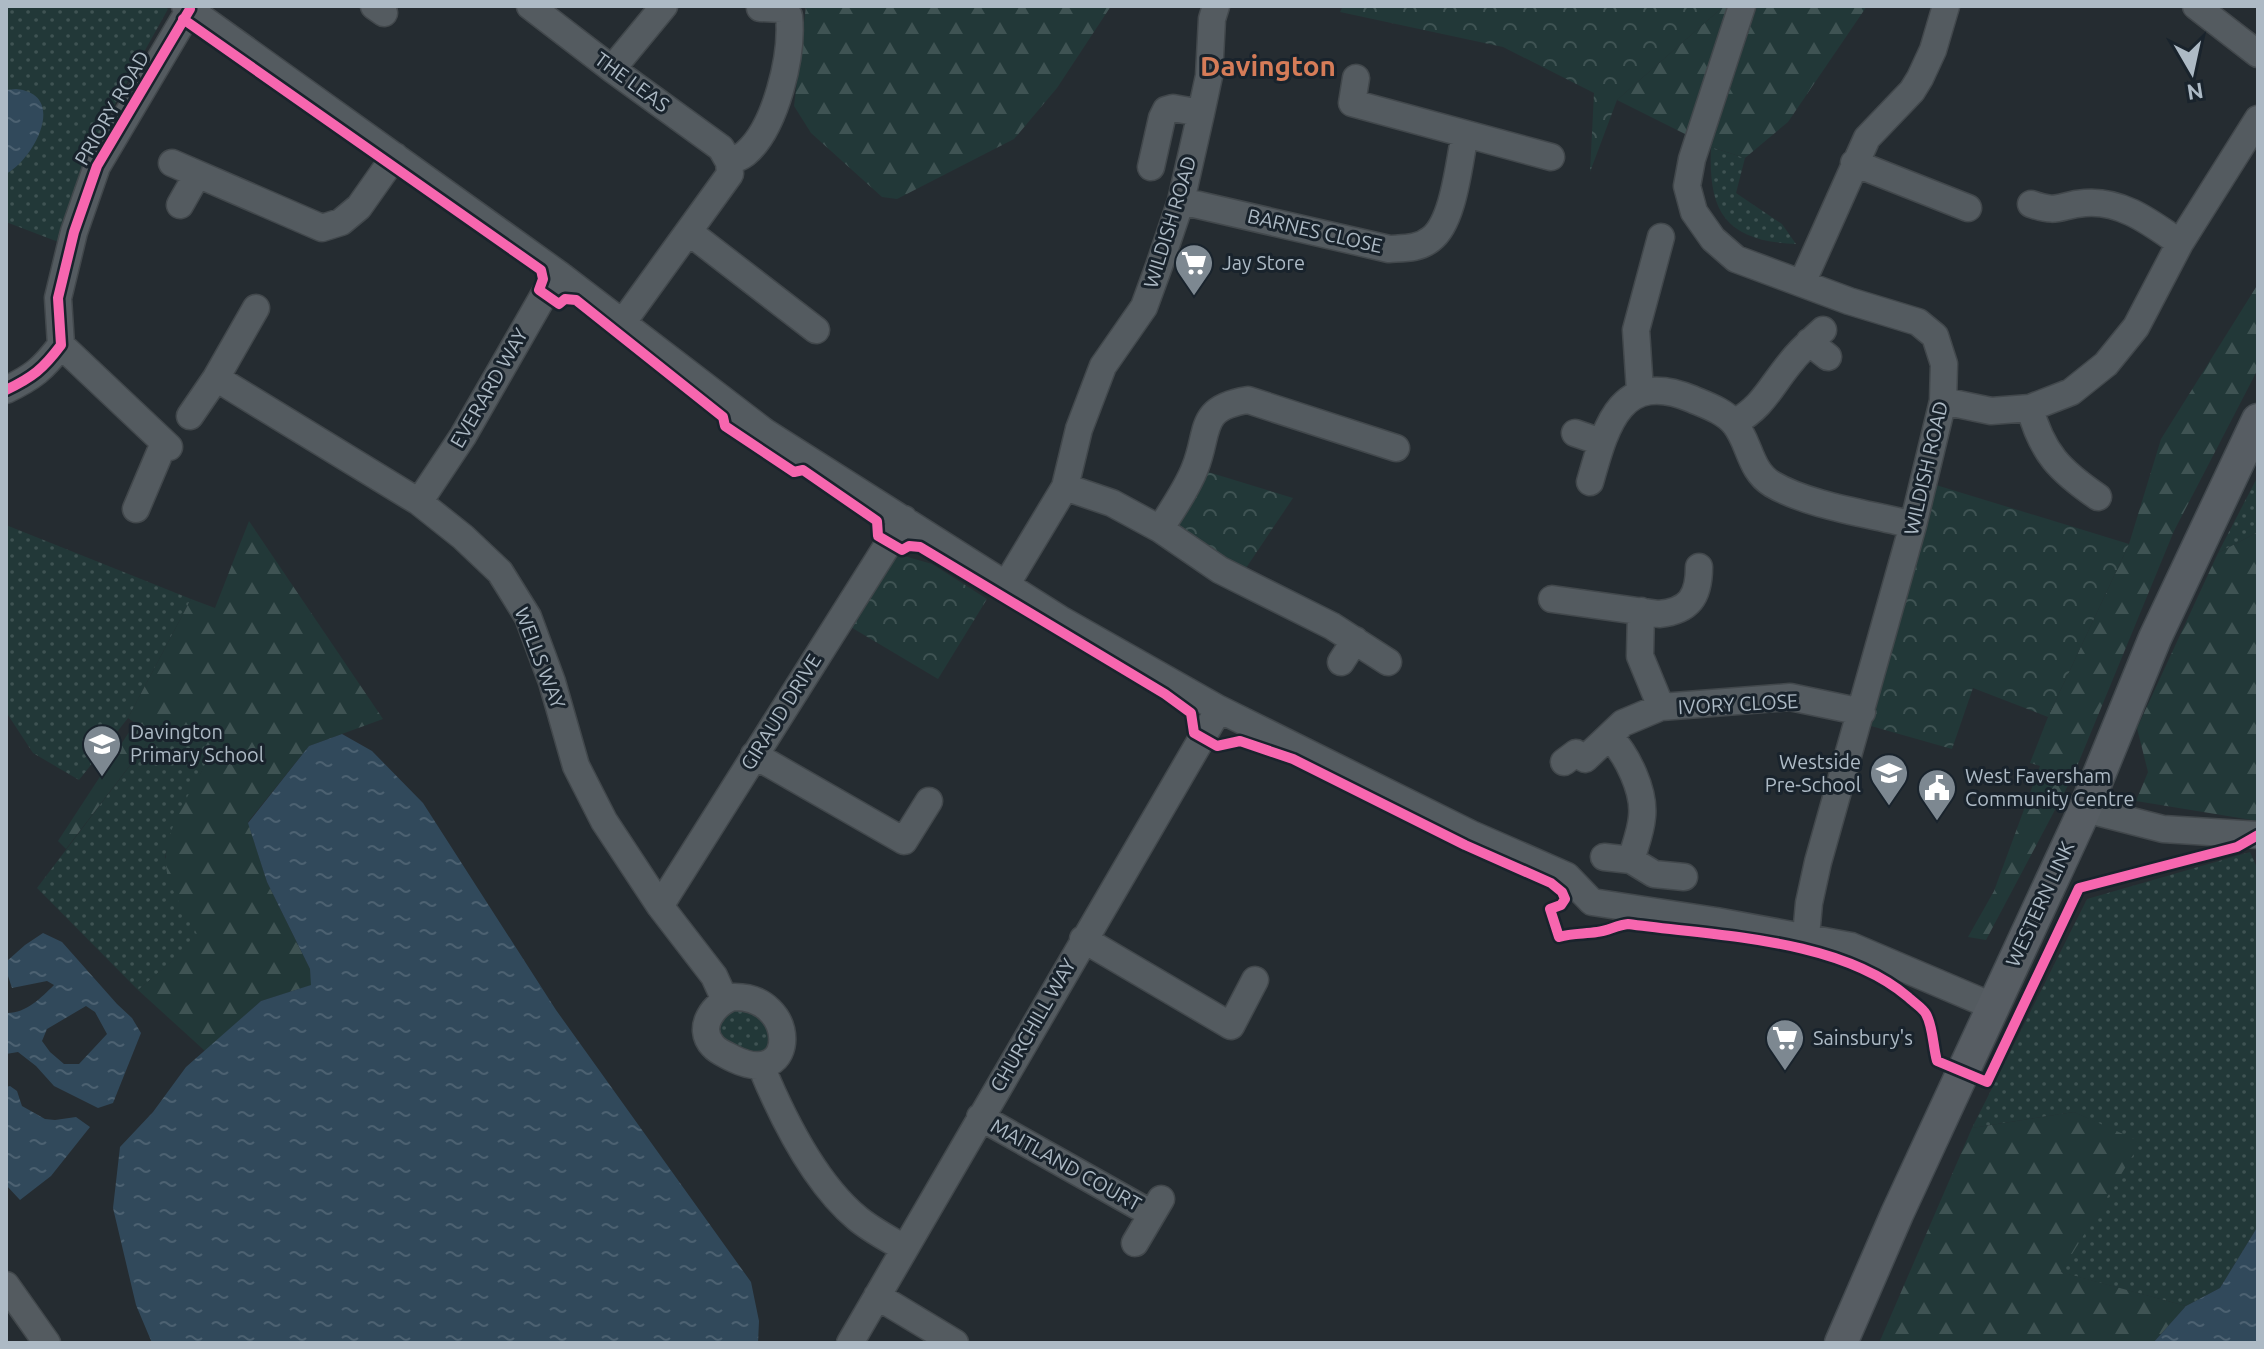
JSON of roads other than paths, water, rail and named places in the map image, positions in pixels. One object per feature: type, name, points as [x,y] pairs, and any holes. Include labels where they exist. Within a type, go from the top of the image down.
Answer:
[{"type":"main road","name":"WESTERN LINK","points":[[1841,1343],[1992,1006],[2085,809],[2155,638],[2258,420]]},
{"type":"street","name":"THE LEAS","points":[[530,6],[721,148],[729,162]]},
{"type":"street","points":[[612,69],[664,6]]},
{"type":"street","name":"WILDISH ROAD","points":[[1006,585],[1065,487],[1079,429],[1103,366],[1144,307],[1181,201],[1209,76],[1212,19],[1216,6]]},
{"type":"street","name":"WILDISH ROAD","points":[[1742,6],[1692,159],[1687,186],[1694,212],[1713,239],[1736,259],[1849,301],[1918,322],[1935,336],[1944,364],[1943,401],[1913,525],[1818,862],[1806,936]]},
{"type":"street","points":[[1802,283],[1867,138],[1912,91],[1920,78],[1933,50],[1946,6]]},
{"type":"street","points":[[2196,6],[2258,54]]},
{"type":"street","points":[[188,8],[560,275],[765,432],[1060,619],[1219,709],[1471,834],[1567,876],[1592,902],[1851,946],[1992,1006]]},
{"type":"street","name":"PRIORY ROAD","points":[[61,345],[58,298],[74,232],[97,166],[188,8]]},
{"type":"street","points":[[623,322],[730,174],[729,162],[746,154],[773,116],[788,49],[789,16],[782,9],[760,8]]},
{"type":"street","points":[[1356,78],[1352,103],[1551,157]]},
{"type":"street","name":"WILDISH ROAD","points":[[1151,167],[1166,110],[1173,108],[1201,113]]},
{"type":"street","points":[[1943,401],[1991,411],[2030,408],[2071,392],[2106,364],[2136,327],[2180,243],[2258,119]]},
{"type":"street","name":"BARNES CLOSE","points":[[1181,201],[1389,249],[1413,248],[1432,239],[1446,222],[1465,134]]},
{"type":"street","points":[[172,163],[322,228],[341,222],[359,207],[395,156]]},
{"type":"street","points":[[1854,163],[1956,197]]},
{"type":"street","points":[[180,205],[197,175]]},
{"type":"street","points":[[2044,215],[2084,203],[2116,205],[2146,219],[2180,243]]},
{"type":"street","points":[[689,232],[816,330]]},
{"type":"street","points":[[1640,391],[1636,330],[1657,274],[1661,237]]},
{"type":"street","name":"EVERARD WAY","points":[[419,502],[463,436],[545,293],[560,275]]},
{"type":"street","points":[[190,416],[256,308]]},
{"type":"street","points":[[1734,423],[1752,413],[1767,397],[1791,362],[1820,343]]},
{"type":"street","points":[[6,390],[32,378],[61,345],[166,445],[136,509]]},
{"type":"street","name":"WELLS WAY","points":[[216,378],[419,502],[500,572],[528,617],[552,682],[576,766],[604,821],[660,906],[714,976],[725,1000]]},
{"type":"street","points":[[1590,482],[1601,442],[1623,402],[1640,391],[1662,391],[1686,396],[1714,408],[1734,423],[1753,464],[1768,482],[1792,495],[1913,525]]},
{"type":"street","points":[[1160,529],[1195,468],[1207,420],[1229,403],[1248,400],[1381,436]]},
{"type":"street","points":[[2030,408],[2036,433],[2070,491],[2098,497]]},
{"type":"street","points":[[1575,433],[1601,442]]},
{"type":"street","points":[[1065,487],[1112,503],[1160,529],[1238,580],[1332,626],[1388,662]]},
{"type":"street","name":"GIRAUD DRIVE","points":[[660,906],[904,519]]},
{"type":"street","points":[[1552,599],[1659,614],[1676,612],[1691,601],[1699,580],[1699,567]]},
{"type":"street","name":"IVORY CLOSE","points":[[1641,611],[1640,656],[1661,707]]},
{"type":"street","points":[[1341,662],[1355,640]]},
{"type":"street","name":"IVORY CLOSE","points":[[1564,762],[1576,753],[1585,759],[1623,723],[1661,707],[1790,697],[1862,712]]},
{"type":"street","name":"CHURCHILL WAY","points":[[850,1343],[1219,709]]},
{"type":"street","points":[[1610,737],[1623,750],[1638,787],[1643,815],[1631,860]]},
{"type":"street","points":[[754,755],[904,841],[929,801]]},
{"type":"street","points":[[2085,809],[2163,829],[2258,835]]},
{"type":"street","points":[[1604,857],[1631,860],[1654,874],[1684,877]]},
{"type":"street","points":[[1083,939],[1231,1026],[1255,980]]},
{"type":"street","points":[[733,997],[749,999],[777,1016],[782,1030],[782,1044],[776,1057],[761,1066],[747,1065],[723,1053],[713,1047],[708,1039],[709,1017],[725,1000],[733,997]]},
{"type":"street","points":[[761,1066],[776,1102],[832,1194],[858,1219],[904,1248]]},
{"type":"street","name":"MAITLAND COURT","points":[[980,1117],[1156,1206],[1135,1243]]},
{"type":"street","points":[[6,1285],[47,1343]]},
{"type":"street","points":[[877,1296],[955,1343]]},
{"type":"water","points":[[6,90],[32,93],[40,102],[43,114],[36,141],[17,166],[6,174]]},
{"type":"water","points":[[342,734],[372,751],[423,803],[556,1010],[751,1282],[759,1321],[758,1343],[152,1343],[136,1305],[113,1208],[120,1147],[153,1112],[186,1067],[261,1001],[311,985],[310,969],[267,882],[248,823],[309,746]]},
{"type":"water","points":[[43,933],[62,942],[132,1018],[141,1033],[113,1103],[98,1108],[54,1086],[18,1052],[6,1054],[6,1013],[26,1008],[54,985],[47,981],[12,988],[7,961]],"holes":[[[86,1006],[95,1012],[107,1034],[79,1064],[64,1064],[42,1041],[47,1029]]]},
{"type":"water","points":[[6,1087],[17,1091],[22,1106],[45,1119],[76,1117],[90,1127],[51,1176],[20,1200],[6,1185]]},
{"type":"water","points":[[2258,1226],[2258,1343],[2153,1343],[2186,1306],[2220,1288]]},
{"type":"place","name":"Jay Store","points":[[1194,297]]},
{"type":"place","name":"Davington Primary School","points":[[102,778]]},
{"type":"place","name":"Westside Pre-School","points":[[1889,807]]},
{"type":"place","name":"West Faversham Community Centre","points":[[1937,822]]},
{"type":"place","name":"Sainsbury's","points":[[1785,1072]]},
{"type":"district","name":"Davington","points":[[1268,66]]}]
